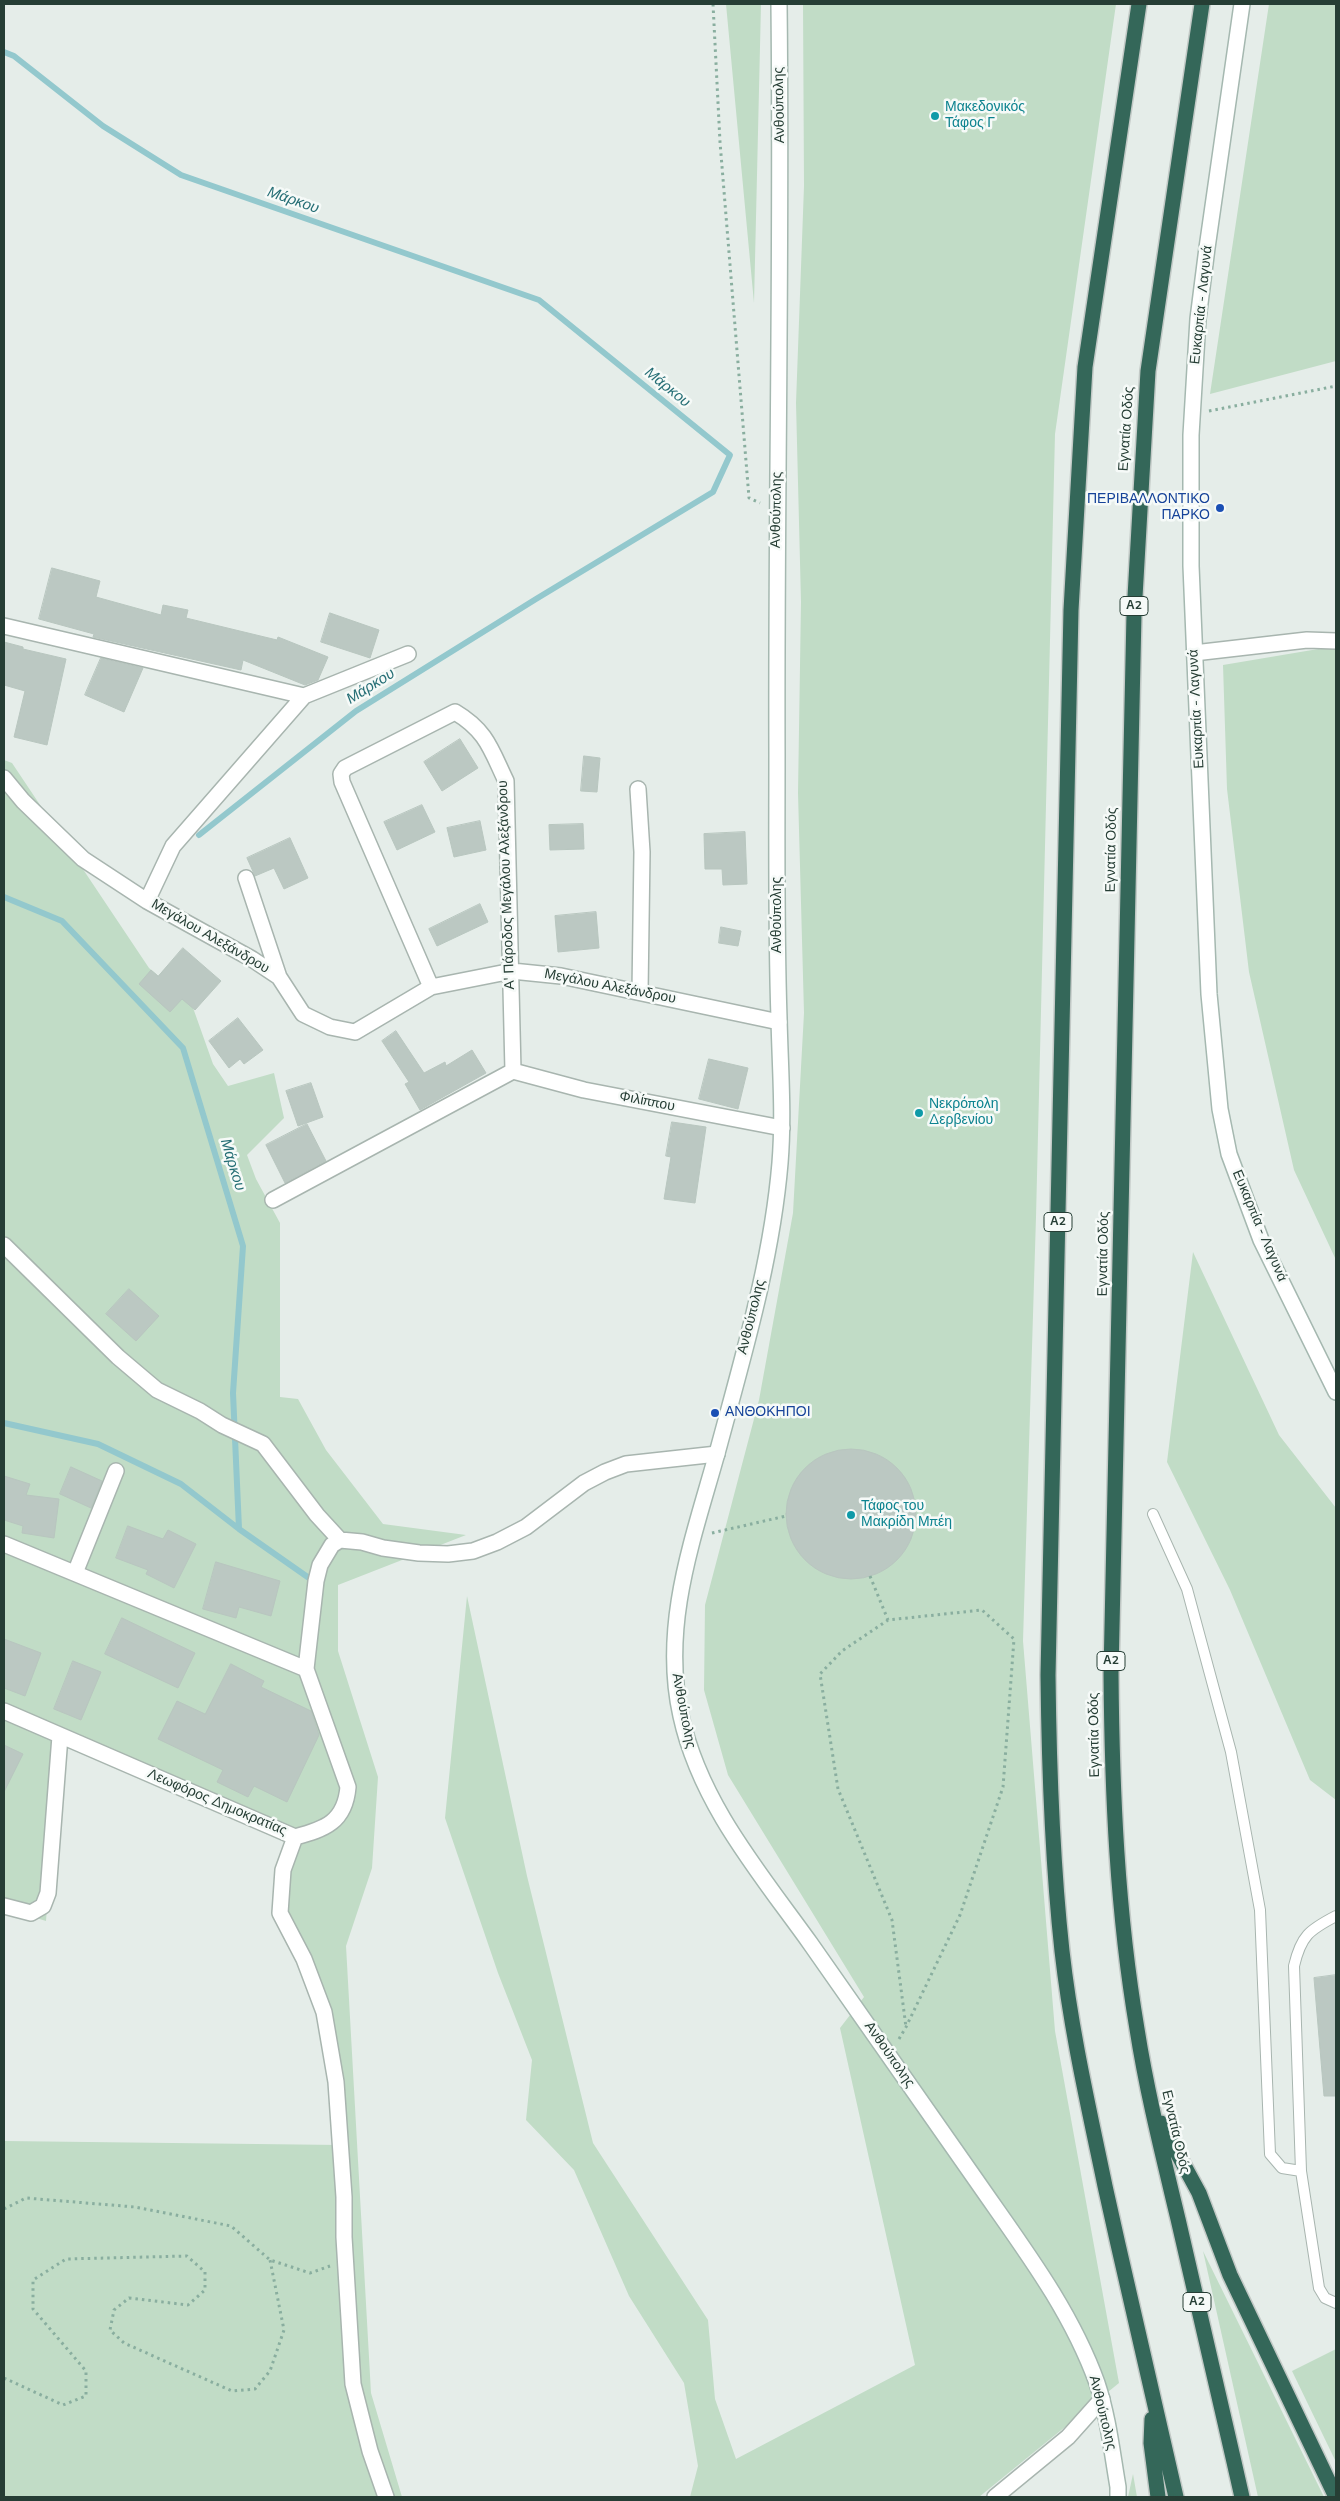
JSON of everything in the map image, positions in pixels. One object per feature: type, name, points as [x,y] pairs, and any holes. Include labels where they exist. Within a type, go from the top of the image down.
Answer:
[{"type":"highway","name":"Α2","points":[[1139,4],[1085,367],[1078,477],[1071,610],[1048,1675],[1053,1852],[1062,1953],[1089,2114],[1176,2497]]},
{"type":"highway","name":"Εγνατία Οδός","points":[[1202,4],[1148,371],[1133,634],[1111,1673],[1112,1773],[1116,1855],[1125,1946],[1137,2030],[1152,2107],[1242,2497]]},
{"type":"highway","points":[[1152,2107],[1199,2193],[1230,2275],[1336,2497]]},
{"type":"highway","points":[[1152,2395],[1152,2444],[1158,2497]]},
{"type":"street","name":"Ανθούπολης","points":[[779,4],[781,374],[776,511],[779,1022],[782,1128],[774,1212],[763,1271],[717,1454],[684,1566],[676,1631],[674,1679],[690,1752],[710,1795],[734,1839],[889,2054],[1061,2305],[1095,2379],[1102,2399],[1118,2486],[1118,2497]]},
{"type":"street","name":"Ευκαρπία - Λαγυνά","points":[[1242,4],[1198,319],[1192,414],[1191,556],[1209,994],[1220,1109],[1228,1154],[1261,1240],[1336,1392]]},
{"type":"street","points":[[4,626],[304,696]]},
{"type":"street","points":[[1194,653],[1307,640],[1336,641]]},
{"type":"street","points":[[147,901],[173,846],[304,696],[408,654]]},
{"type":"street","name":"Α' Πάροδος Μεγάλου Αλεξάνδρου","points":[[431,987],[342,782],[342,774],[345,768],[455,712],[469,721],[486,738],[506,781],[513,1071]]},
{"type":"street","name":"Μεγάλου Αλεξάνδρου","points":[[4,778],[23,801],[83,860],[147,901],[252,959],[279,977],[303,1014],[330,1027],[356,1032],[431,987],[512,970],[561,976],[779,1022]]},
{"type":"street","points":[[638,789],[642,861],[640,992]]},
{"type":"street","points":[[246,878],[279,977]]},
{"type":"street","points":[[273,1200],[513,1071]]},
{"type":"street","name":"Φιλίππου","points":[[513,1071],[584,1090],[782,1128]]},
{"type":"street","points":[[4,1246],[118,1357],[157,1390],[200,1411],[222,1425],[263,1444],[317,1515],[340,1540],[362,1542],[418,1554],[448,1554],[474,1551],[526,1527],[584,1483],[605,1472],[626,1464],[717,1454]]},
{"type":"street","points":[[75,1573],[116,1471]]},
{"type":"street","name":"Λεωφόρος Δημοκρατίας","points":[[4,1711],[294,1837],[321,1830],[338,1816],[346,1804],[348,1787],[306,1669],[313,1600],[320,1565],[326,1553],[340,1540]]},
{"type":"street","points":[[4,1544],[306,1669]]},
{"type":"street","points":[[4,1906],[32,1913],[43,1906],[48,1893],[60,1736]]},
{"type":"street","points":[[294,1837],[283,1870],[280,1913],[304,1959],[324,2012],[336,2082],[344,2197],[344,2237],[353,2384],[370,2451],[386,2497]]},
{"type":"street","points":[[995,2497],[1068,2437],[1102,2399]]},
{"type":"lane","points":[[1154,1514],[1187,1589],[1231,1752],[1260,1910],[1270,2154],[1276,2164],[1282,2168],[1301,2171]]},
{"type":"lane","points":[[1336,1916],[1308,1932],[1300,1943],[1294,1966],[1301,2171],[1318,2288],[1325,2298],[1336,2302]]},
{"type":"path","points":[[713,4],[720,142],[748,498],[776,511]]},
{"type":"path","points":[[1192,414],[1336,386]]},
{"type":"path","points":[[692,1537],[786,1516]]},
{"type":"path","points":[[870,1576],[888,1620]]},
{"type":"path","points":[[889,2054],[906,2028],[960,1914],[1003,1787],[1014,1639],[982,1610],[888,1620],[842,1651],[820,1674],[838,1789],[892,1920],[906,2028]]},
{"type":"path","points":[[4,2209],[26,2198],[136,2207],[231,2226],[270,2260],[310,2273],[330,2266],[344,2237]]},
{"type":"path","points":[[4,2378],[63,2405],[86,2396],[86,2371],[33,2309],[33,2280],[66,2259],[187,2256],[205,2272],[205,2290],[188,2305],[129,2298],[114,2310],[110,2330],[124,2343],[232,2391],[255,2389],[270,2371],[284,2330],[270,2260]]},
{"type":"green space","points":[[726,4],[761,4],[754,303]]},
{"type":"green space","name":"Νεκρόπολη Δερβενίου","points":[[803,4],[1116,4],[1055,434],[1036,1217],[1023,1641],[1055,2031],[1119,2383],[979,2497],[690,2497],[698,2466],[684,2383],[629,2296],[574,2170],[526,2120],[532,2060],[498,1973],[445,1818],[467,1596],[527,1876],[593,2143],[708,2320],[715,2399],[736,2459],[915,2365],[840,2028],[864,1997],[728,1775],[704,1690],[705,1605],[759,1400],[793,1213],[804,1013],[798,793],[801,602],[796,403],[804,186]]},
{"type":"green space","points":[[1269,4],[1336,4],[1336,361],[1210,394]]},
{"type":"green space","points":[[1336,646],[1336,1260],[1294,1170],[1249,972],[1227,789],[1223,665]]},
{"type":"green space","points":[[4,760],[12,763],[149,968],[192,1005],[213,1064],[228,1086],[274,1073],[284,1118],[247,1155],[256,1179],[280,1223],[280,1397],[298,1399],[326,1450],[383,1524],[466,1535],[338,1585],[338,1651],[378,1777],[372,1868],[346,1946],[371,2393],[402,2497],[4,2497],[4,2141],[340,2145],[324,2012],[280,1913],[294,1837],[60,1736],[46,1921],[4,1908]]},
{"type":"green space","points":[[1193,1252],[1279,1435],[1336,1508],[1336,1800],[1310,1780],[1230,1590],[1167,1462]]},
{"type":"green space","points":[[1203,2251],[1324,2497],[1258,2497]]},
{"type":"green space","points":[[1336,2349],[1336,2462],[1292,2371]]},
{"type":"green space","points":[[1133,2474],[1137,2497],[1128,2497]]},
{"type":"building","points":[[52,568],[100,581],[96,597],[161,615],[163,605],[188,610],[186,618],[277,640],[278,637],[328,657],[318,680],[305,685],[243,660],[241,670],[93,637],[94,634],[39,619]]},
{"type":"building","points":[[330,613],[379,630],[370,658],[321,642]]},
{"type":"building","points":[[4,642],[23,647],[23,649],[66,659],[47,745],[14,737],[25,691],[4,685]]},
{"type":"building","points":[[101,658],[143,668],[124,712],[85,695]]},
{"type":"building","points":[[460,739],[478,768],[442,791],[424,762]]},
{"type":"building","points":[[584,756],[600,758],[597,792],[581,791]]},
{"type":"building","points":[[422,805],[435,832],[397,850],[384,822]]},
{"type":"building","points":[[480,821],[486,850],[454,857],[447,828]]},
{"type":"building","points":[[583,824],[584,849],[550,850],[549,825]]},
{"type":"building","points":[[745,832],[747,884],[723,885],[722,869],[705,869],[704,834]]},
{"type":"building","points":[[290,838],[308,878],[284,889],[274,868],[255,876],[247,858]]},
{"type":"building","points":[[480,904],[488,922],[437,946],[429,929]]},
{"type":"building","points":[[596,912],[599,948],[558,952],[555,916]]},
{"type":"building","points":[[721,927],[741,931],[738,946],[719,943]]},
{"type":"building","points":[[183,948],[221,981],[195,1010],[182,999],[170,1012],[139,984],[151,970],[158,976]]},
{"type":"building","points":[[238,1018],[263,1050],[244,1064],[240,1059],[229,1068],[209,1041]]},
{"type":"building","points":[[396,1031],[424,1073],[445,1062],[446,1066],[472,1050],[486,1073],[420,1110],[405,1084],[409,1082],[382,1041]]},
{"type":"building","points":[[709,1059],[748,1068],[738,1109],[699,1099]]},
{"type":"building","points":[[311,1083],[323,1117],[298,1126],[286,1091]]},
{"type":"building","points":[[672,1122],[706,1127],[695,1203],[664,1199],[671,1157],[666,1156]]},
{"type":"building","points":[[307,1124],[326,1161],[285,1183],[266,1145]]},
{"type":"building","points":[[129,1289],[159,1316],[136,1341],[106,1314]]},
{"type":"building","name":"Τάφος του Μακρίδη Μπέη","points":[[851,1449],[864,1450],[876,1454],[897,1468],[911,1489],[915,1501],[915,1527],[911,1539],[897,1560],[876,1574],[864,1578],[851,1579],[838,1578],[826,1574],[805,1560],[791,1539],[787,1527],[786,1514],[787,1501],[791,1489],[805,1468],[826,1454],[838,1450]]},
{"type":"building","points":[[71,1467],[102,1481],[91,1508],[60,1494]]},
{"type":"building","points":[[4,1476],[30,1484],[26,1495],[59,1499],[54,1538],[22,1533],[23,1526],[4,1520]]},
{"type":"building","points":[[128,1526],[163,1539],[168,1530],[196,1544],[174,1588],[146,1574],[148,1570],[116,1558]]},
{"type":"building","points":[[216,1562],[280,1581],[271,1616],[239,1607],[236,1618],[203,1609]]},
{"type":"building","points":[[122,1618],[195,1653],[178,1688],[105,1654]]},
{"type":"building","points":[[4,1639],[41,1653],[25,1696],[4,1688]]},
{"type":"building","points":[[73,1661],[101,1672],[81,1720],[54,1709]]},
{"type":"building","points":[[231,1664],[264,1681],[261,1687],[311,1711],[319,1735],[287,1802],[254,1786],[248,1797],[217,1782],[223,1770],[158,1739],[177,1701],[205,1714]]},
{"type":"building","points":[[4,1745],[23,1754],[4,1792]]},
{"type":"building","points":[[1336,1975],[1336,2096],[1324,2096],[1314,1978]]},
{"type":"waterway","name":"Μάρκου","points":[[4,52],[14,56],[103,126],[181,175],[539,300],[730,455],[713,492],[356,711],[199,835]]},
{"type":"waterway","name":"Μάρκου","points":[[4,897],[62,921],[183,1048],[243,1246],[233,1393],[239,1529],[309,1578]]},
{"type":"waterway","name":"Μάρκου","points":[[4,1423],[98,1444],[181,1484],[239,1529]]},
{"type":"place","name":"Μακεδονικός Τάφος Γ","points":[[935,116]]},
{"type":"place","name":"ΠΕΡΙΒΑΛΛΟΝΤΙΚΟ ΠΑΡΚΟ","points":[[1220,508]]},
{"type":"place","name":"Νεκρόπολη Δερβενίου","points":[[919,1113]]},
{"type":"place","name":"ΑΝΘΟΚΗΠΟΙ","points":[[715,1413]]},
{"type":"place","name":"Τάφος του Μακρίδη Μπέη","points":[[851,1515]]}]
